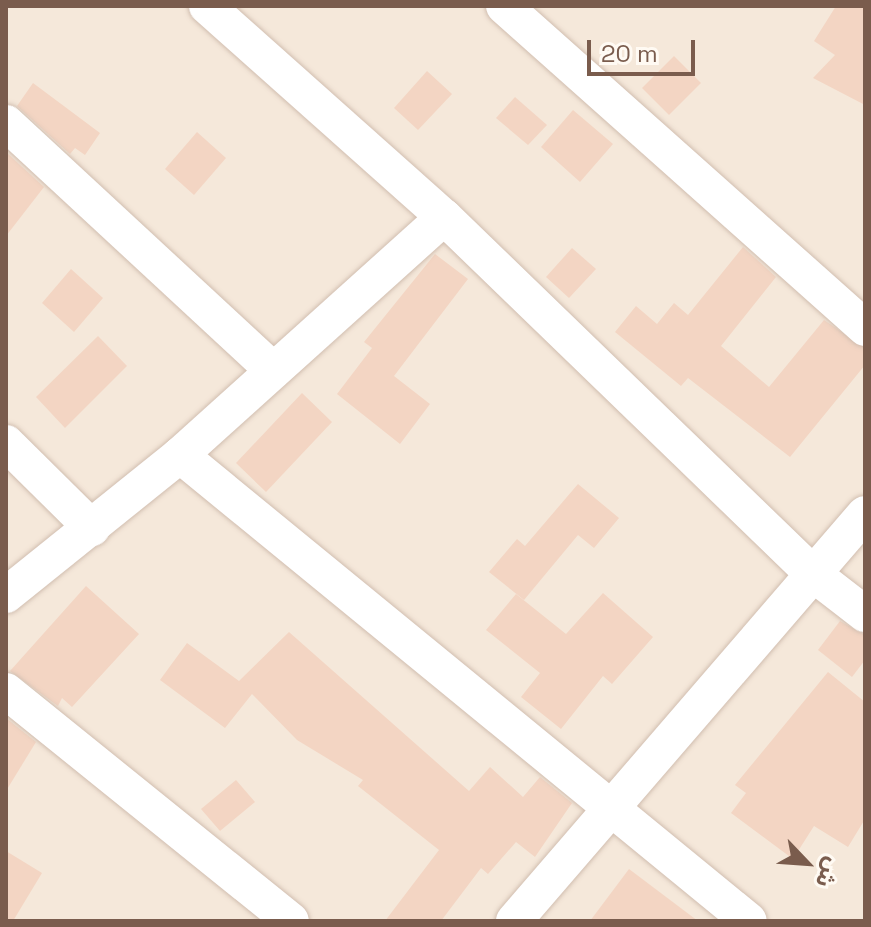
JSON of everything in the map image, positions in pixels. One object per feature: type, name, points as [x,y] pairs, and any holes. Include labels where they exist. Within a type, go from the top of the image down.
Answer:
[{"type":"street","points":[[207,6],[444,217],[812,573],[865,614]]},
{"type":"street","points":[[504,6],[865,328]]},
{"type":"street","points":[[6,123],[273,370]]},
{"type":"street","points":[[6,595],[180,455],[444,217]]},
{"type":"street","points":[[6,443],[92,528]]},
{"type":"street","points":[[180,455],[749,921]]},
{"type":"street","points":[[514,921],[609,807],[865,514]]},
{"type":"street","points":[[6,691],[291,921]]},
{"type":"shaded area","points":[[6,6],[865,6],[865,921],[6,921]]},
{"type":"building","points":[[836,6],[865,6],[865,105],[813,78],[835,55],[814,41]]},
{"type":"building","points":[[674,56],[701,83],[669,115],[642,88]]},
{"type":"building","points":[[427,71],[452,94],[418,130],[394,108]]},
{"type":"building","points":[[33,83],[100,133],[85,155],[75,148],[70,154],[17,106]]},
{"type":"building","points":[[515,97],[547,125],[528,145],[496,118]]},
{"type":"building","points":[[573,110],[613,144],[580,182],[541,147]]},
{"type":"building","points":[[197,132],[226,158],[194,195],[165,169]]},
{"type":"building","points":[[6,152],[44,187],[6,236]]},
{"type":"building","points":[[743,247],[776,277],[721,346],[769,387],[824,320],[865,348],[865,365],[790,457],[688,378],[681,386],[615,332],[636,306],[657,324],[674,303],[688,315]]},
{"type":"building","points":[[572,248],[596,269],[569,298],[546,277]]},
{"type":"building","points":[[435,254],[468,279],[394,376],[430,404],[400,444],[337,394],[372,348],[364,342]]},
{"type":"building","points":[[71,269],[103,298],[74,332],[42,303]]},
{"type":"building","points":[[98,336],[127,366],[65,428],[36,397]]},
{"type":"building","points":[[302,393],[332,422],[266,492],[236,463]]},
{"type":"building","points":[[578,484],[619,518],[594,548],[578,535],[524,600],[489,572],[517,539],[525,546]]},
{"type":"building","points":[[86,586],[139,634],[72,707],[62,698],[58,706],[10,671]]},
{"type":"building","points":[[603,593],[653,637],[612,684],[603,676],[561,729],[521,697],[540,673],[486,630],[516,594],[566,634]]},
{"type":"building","points":[[840,621],[865,635],[865,660],[852,677],[818,650]]},
{"type":"building","points":[[289,632],[469,791],[490,767],[523,797],[540,777],[572,803],[535,857],[516,842],[488,874],[481,868],[441,921],[385,921],[439,850],[358,786],[363,780],[297,740],[252,694],[225,728],[160,680],[187,643],[239,681]]},
{"type":"building","points":[[828,672],[865,702],[865,819],[848,847],[814,826],[793,859],[731,813],[746,793],[735,785]]},
{"type":"building","points":[[6,718],[36,742],[6,791]]},
{"type":"building","points":[[236,780],[255,802],[220,831],[201,809]]},
{"type":"building","points":[[6,851],[42,873],[13,921],[6,921]]},
{"type":"building","points":[[629,869],[698,921],[590,921]]}]
